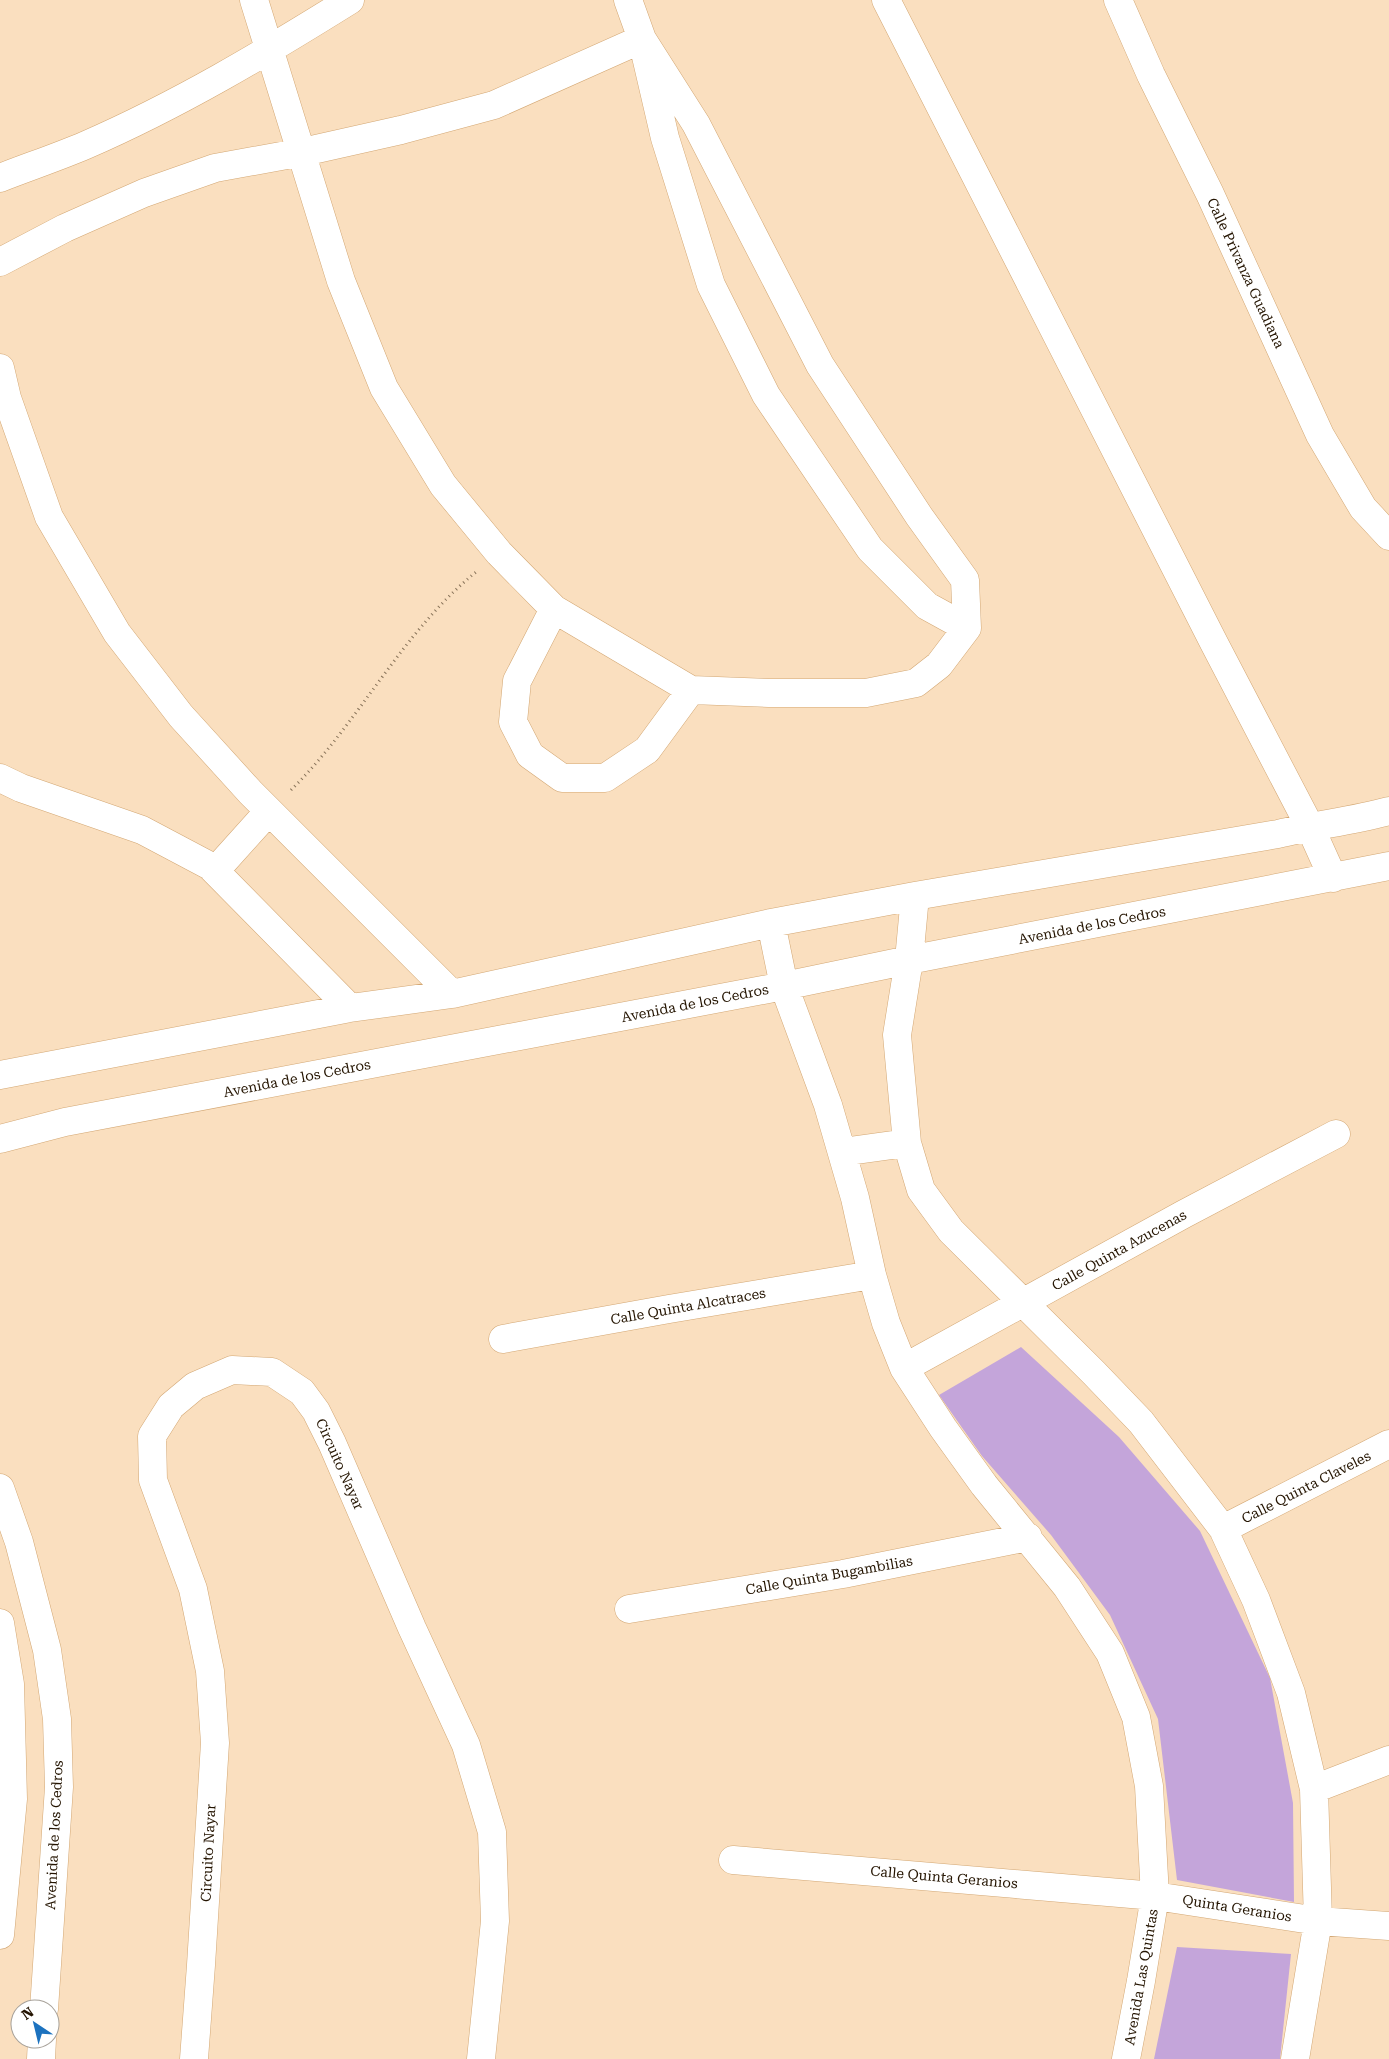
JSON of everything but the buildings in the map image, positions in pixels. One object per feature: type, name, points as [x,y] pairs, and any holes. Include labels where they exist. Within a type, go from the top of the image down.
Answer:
[{"type":"street","points":[[254,0],[342,280],[384,388],[443,485],[499,552],[554,609],[690,690],[866,693],[916,682],[940,665],[967,628],[965,580],[919,516],[820,365],[696,124],[642,39]]},
{"type":"street","points":[[0,178],[86,145],[199,89],[270,50],[350,0]]},
{"type":"street","points":[[628,0],[642,39],[665,138],[711,285],[766,395],[870,549],[928,606],[967,628]]},
{"type":"street","points":[[886,0],[1310,827],[1333,878]]},
{"type":"street","name":"Calle Privanza Guadiana","points":[[1118,0],[1151,75],[1210,194],[1320,435],[1363,508],[1389,536]]},
{"type":"street","points":[[0,262],[65,228],[144,193],[216,168],[303,152],[401,130],[494,105],[642,39]]},
{"type":"street","points":[[0,368],[7,398],[49,517],[118,633],[181,716],[269,811],[452,994]]},
{"type":"street","points":[[554,609],[517,681],[513,722],[530,755],[562,778],[605,778],[647,750],[690,690]]},
{"type":"street","points":[[0,778],[21,788],[142,830],[210,866],[350,1008]]},
{"type":"street","points":[[215,871],[269,811]]},
{"type":"street","points":[[0,1075],[350,1008],[452,994],[771,923],[915,896],[1268,836],[1310,827],[1349,822],[1389,811]]},
{"type":"street","name":"Avenida de los Cedros","points":[[0,1139],[66,1122],[784,986],[1389,866]]},
{"type":"street","points":[[915,896],[909,960],[897,1035],[907,1143],[920,1190],[951,1231],[1141,1422],[1223,1529],[1256,1600],[1291,1693],[1314,1789],[1318,1921],[1295,2059]]},
{"type":"street","name":"Avenida Las Quintas","points":[[771,923],[784,986],[828,1105],[855,1198],[872,1275],[886,1323],[904,1368],[942,1428],[984,1485],[1067,1587],[1110,1654],[1136,1717],[1149,1786],[1155,1896],[1126,2059]]},
{"type":"street","name":"Calle Quinta Azucenas","points":[[904,1368],[1336,1134]]},
{"type":"street","points":[[842,1152],[907,1143]]},
{"type":"street","name":"Calle Quinta Alcatraces","points":[[503,1339],[872,1275]]},
{"type":"street","name":"Circuito Nayar","points":[[194,2059],[215,1744],[211,1680],[193,1589],[153,1480],[152,1436],[171,1406],[195,1386],[232,1370],[272,1372],[302,1392],[316,1411],[466,1745],[492,1832],[495,1921],[481,2059]]},
{"type":"street","name":"Calle Quinta Claveles","points":[[1223,1529],[1389,1444]]},
{"type":"street","name":"Avenida de los Cedros","points":[[0,1488],[19,1542],[47,1650],[57,1718],[59,1787],[45,1999]]},
{"type":"street","name":"Calle Quinta Bugambilias","points":[[629,1609],[844,1574],[1028,1537]]},
{"type":"street","points":[[0,1623],[10,1684],[13,1799],[0,1935]]},
{"type":"street","points":[[1314,1789],[1389,1760]]},
{"type":"street","name":"Calle Quinta Geranios","points":[[733,1860],[1155,1896]]},
{"type":"street","name":"Quinta Geranios","points":[[1155,1896],[1318,1921],[1389,1926]]},
{"type":"path","points":[[269,811],[315,766],[420,628],[460,585],[499,552]]},
{"type":"shaded area","points":[[1021,1347],[1119,1437],[1200,1531],[1270,1678],[1293,1803],[1294,1902],[1177,1880],[1158,1719],[1110,1615],[1051,1535],[982,1456],[939,1395]]},
{"type":"shaded area","points":[[1177,1947],[1291,1954],[1280,2059],[1154,2059]]}]
